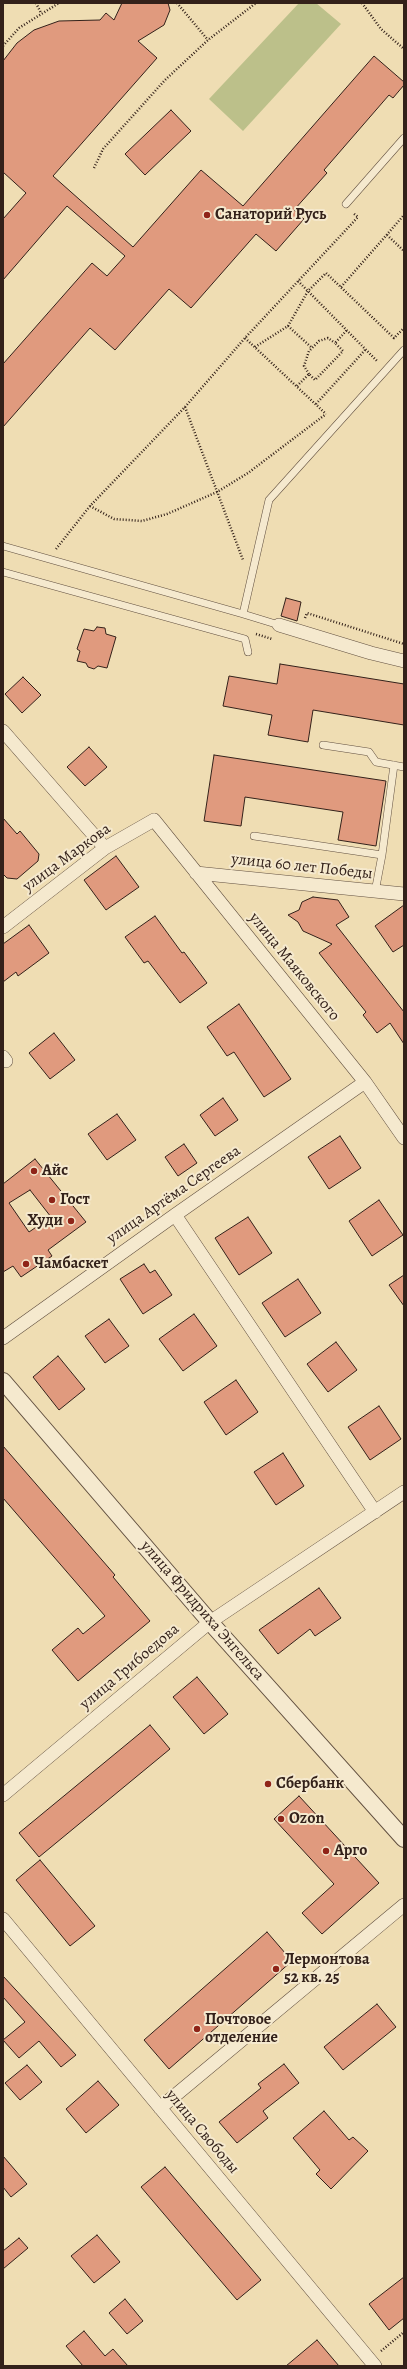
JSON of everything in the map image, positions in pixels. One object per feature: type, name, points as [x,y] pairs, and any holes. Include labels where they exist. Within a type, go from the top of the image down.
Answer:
[{"type":"street","points":[[279,625],[404,661]]},
{"type":"street","points":[[3,731],[105,848]]},
{"type":"street","name":"улица Маркова","points":[[3,928],[105,848],[154,820]]},
{"type":"street","name":"улица Маяковского","points":[[154,820],[365,1082],[404,1138]]},
{"type":"street","name":"улица 60 лет Победы","points":[[196,873],[404,894]]},
{"type":"street","name":"улица Артёма Сергеева","points":[[3,1338],[365,1082]]},
{"type":"street","points":[[175,1215],[375,1512]]},
{"type":"street","name":"улица Фридриха Энгельса","points":[[3,1381],[210,1622],[404,1839]]},
{"type":"street","name":"улица Грибоедова","points":[[3,1795],[210,1622],[404,1492]]},
{"type":"street","points":[[160,2108],[404,1905]]},
{"type":"street","name":"улица Свободы","points":[[3,1919],[372,2363]]},
{"type":"lane","points":[[346,204],[404,138]]},
{"type":"lane","points":[[243,614],[269,500],[404,350]]},
{"type":"lane","points":[[3,546],[279,625]]},
{"type":"lane","points":[[3,572],[245,639],[248,652]]},
{"type":"lane","points":[[323,745],[369,752],[376,762],[404,767]]},
{"type":"lane","points":[[375,892],[382,855],[394,765]]},
{"type":"lane","points":[[254,836],[382,855]]},
{"type":"path","points":[[36,3],[42,13]]},
{"type":"path","points":[[3,46],[19,28],[59,3]]},
{"type":"path","points":[[177,3],[208,40]]},
{"type":"path","points":[[94,168],[103,149],[165,80],[208,40],[256,3]]},
{"type":"path","points":[[362,3],[381,29],[404,49]]},
{"type":"path","points":[[48,559],[90,506],[185,407],[245,338],[358,217],[351,211]]},
{"type":"path","points":[[341,288],[404,215]]},
{"type":"path","points":[[387,235],[404,251]]},
{"type":"path","points":[[255,347],[288,326],[308,291],[326,273],[394,338],[404,328]]},
{"type":"path","points":[[298,281],[366,349],[385,371]]},
{"type":"path","points":[[288,326],[312,348]]},
{"type":"path","points":[[335,342],[347,330]]},
{"type":"path","points":[[245,338],[316,404],[326,414],[334,426]]},
{"type":"path","points":[[328,338],[335,342],[343,351],[315,380],[304,366],[312,348],[319,341],[328,338]]},
{"type":"path","points":[[316,404],[366,349]]},
{"type":"path","points":[[297,386],[309,374]]},
{"type":"path","points":[[185,407],[251,582]]},
{"type":"path","points":[[90,506],[114,519],[142,521],[167,514],[217,492],[248,473],[326,414]]},
{"type":"path","points":[[300,632],[307,613],[404,644]]},
{"type":"path","points":[[372,2363],[404,2332]]},
{"type":"green space","points":[[299,3],[316,3],[341,24],[243,131],[209,99]]},
{"type":"building","name":"Санаторий Русь","points":[[122,3],[168,3],[170,10],[164,25],[138,41],[157,58],[53,176],[133,247],[201,170],[243,206],[374,56],[404,82],[404,85],[393,98],[389,95],[324,170],[327,173],[294,210],[304,219],[276,251],[256,234],[191,308],[169,289],[115,350],[90,328],[3,427],[3,364],[92,263],[107,276],[125,256],[67,206],[3,280],[3,219],[26,193],[3,172],[3,61],[17,43],[34,30],[59,21],[100,20],[106,13],[114,20]]},
{"type":"building","points":[[171,110],[191,131],[145,175],[125,154]]},
{"type":"building","points":[[286,598],[301,602],[297,621],[281,616]]},
{"type":"building","points":[[97,627],[105,628],[106,634],[116,637],[107,668],[98,666],[94,669],[88,667],[86,663],[77,661],[80,651],[77,649],[84,629],[94,631]]},
{"type":"building","points":[[280,664],[404,684],[404,725],[313,710],[308,742],[268,735],[272,715],[223,706],[229,676],[277,684]]},
{"type":"building","points":[[23,677],[41,695],[22,713],[5,694]]},
{"type":"building","points":[[89,747],[107,767],[85,786],[67,767]]},
{"type":"building","points":[[214,755],[386,781],[376,846],[338,840],[343,812],[245,797],[241,826],[204,821]]},
{"type":"building","points":[[3,818],[17,834],[20,831],[39,854],[38,861],[17,879],[7,878],[3,874]]},
{"type":"building","points":[[116,856],[139,887],[106,910],[84,880]]},
{"type":"building","points":[[313,897],[338,900],[349,917],[336,925],[404,1012],[404,1044],[390,1023],[377,1033],[363,1015],[366,1012],[319,953],[332,944],[303,931],[298,922],[288,915],[299,910],[302,902]]},
{"type":"building","points":[[404,905],[404,945],[393,952],[375,926]]},
{"type":"building","points":[[155,916],[182,953],[184,952],[207,983],[180,1003],[148,961],[144,963],[125,937]]},
{"type":"building","points":[[29,925],[49,953],[18,976],[16,972],[3,982],[3,944]]},
{"type":"building","points":[[239,1004],[291,1079],[264,1097],[234,1052],[227,1056],[207,1027]]},
{"type":"building","points":[[54,1033],[75,1060],[50,1079],[29,1053]]},
{"type":"building","points":[[223,1098],[238,1120],[215,1136],[200,1115]]},
{"type":"building","points":[[117,1114],[136,1140],[107,1160],[88,1134]]},
{"type":"building","points":[[340,1136],[361,1168],[329,1189],[308,1157]]},
{"type":"building","points":[[184,1144],[197,1163],[178,1176],[165,1157]]},
{"type":"building","points":[[35,1159],[86,1222],[48,1250],[52,1256],[21,1277],[13,1266],[3,1272],[3,1184]],"holes":[[[30,1190],[51,1217],[29,1232],[9,1203]]]},
{"type":"building","points":[[379,1200],[403,1235],[372,1256],[349,1221]]},
{"type":"building","points":[[248,1217],[272,1253],[239,1275],[215,1238]]},
{"type":"building","points":[[144,1264],[150,1273],[155,1270],[172,1295],[143,1314],[120,1279]]},
{"type":"building","points":[[404,1275],[404,1306],[389,1285]]},
{"type":"building","points":[[298,1279],[321,1313],[285,1337],[262,1303]]},
{"type":"building","points":[[194,1314],[217,1346],[183,1371],[159,1339]]},
{"type":"building","points":[[109,1319],[129,1346],[105,1363],[85,1336]]},
{"type":"building","points":[[336,1342],[357,1370],[328,1392],[307,1364]]},
{"type":"building","points":[[58,1356],[85,1389],[59,1410],[33,1377]]},
{"type":"building","points":[[236,1380],[258,1412],[226,1435],[204,1402]]},
{"type":"building","points":[[379,1406],[401,1439],[370,1460],[348,1427]]},
{"type":"building","points":[[3,1446],[115,1575],[113,1577],[150,1621],[78,1681],[52,1650],[78,1628],[83,1634],[105,1616],[3,1498]]},
{"type":"building","points":[[283,1453],[304,1486],[276,1505],[254,1472]]},
{"type":"building","points":[[319,1588],[341,1618],[315,1636],[310,1629],[278,1654],[259,1630]]},
{"type":"building","points":[[197,1677],[228,1714],[204,1734],[173,1697]]},
{"type":"building","points":[[150,1725],[170,1749],[39,1857],[19,1833]]},
{"type":"building","name":"Арго","points":[[299,1796],[379,1883],[322,1934],[302,1913],[334,1884],[274,1819]]},
{"type":"building","points":[[40,1860],[95,1926],[70,1946],[16,1880]]},
{"type":"building","points":[[267,1932],[292,1961],[169,2069],[144,2040]]},
{"type":"building","points":[[3,1976],[76,2055],[61,2067],[39,2041],[19,2058],[3,2040],[25,2022],[3,1997]]},
{"type":"building","points":[[377,2004],[396,2027],[343,2070],[324,2047]]},
{"type":"building","points":[[284,2064],[299,2083],[263,2111],[268,2118],[237,2143],[219,2122],[261,2088],[258,2084]]},
{"type":"building","points":[[27,2065],[42,2082],[20,2100],[5,2083]]},
{"type":"building","points":[[98,2081],[119,2105],[86,2133],[66,2109]]},
{"type":"building","points":[[324,2111],[349,2140],[353,2137],[368,2151],[331,2189],[316,2174],[320,2170],[293,2138]]},
{"type":"building","points":[[3,2156],[27,2184],[11,2197],[3,2187]]},
{"type":"building","points":[[165,2167],[261,2280],[237,2300],[141,2187]]},
{"type":"building","points":[[97,2235],[120,2262],[94,2283],[71,2256]]},
{"type":"building","points":[[19,2238],[28,2248],[3,2269],[3,2251]]},
{"type":"building","points":[[404,2277],[404,2318],[389,2330],[369,2304]]},
{"type":"building","points":[[125,2299],[143,2321],[127,2334],[109,2313]]},
{"type":"building","points":[[84,2331],[105,2356],[113,2349],[128,2366],[83,2366],[66,2346]]},
{"type":"building","points":[[317,2340],[339,2366],[286,2366]]},
{"type":"place","name":"Санаторий Русь","points":[[207,215]]},
{"type":"place","name":"Айс","points":[[34,1171]]},
{"type":"place","name":"Гост","points":[[52,1200]]},
{"type":"place","name":"Худи","points":[[71,1221]]},
{"type":"place","name":"Чамбаскет","points":[[26,1264]]},
{"type":"place","name":"Сбербанк","points":[[268,1784]]},
{"type":"place","name":"Ozon","points":[[281,1819]]},
{"type":"place","name":"Арго","points":[[326,1851]]},
{"type":"place","name":"Лермонтова 52 кв. 25","points":[[276,1969]]},
{"type":"place","name":"Почтовое отделение","points":[[197,2029]]}]
